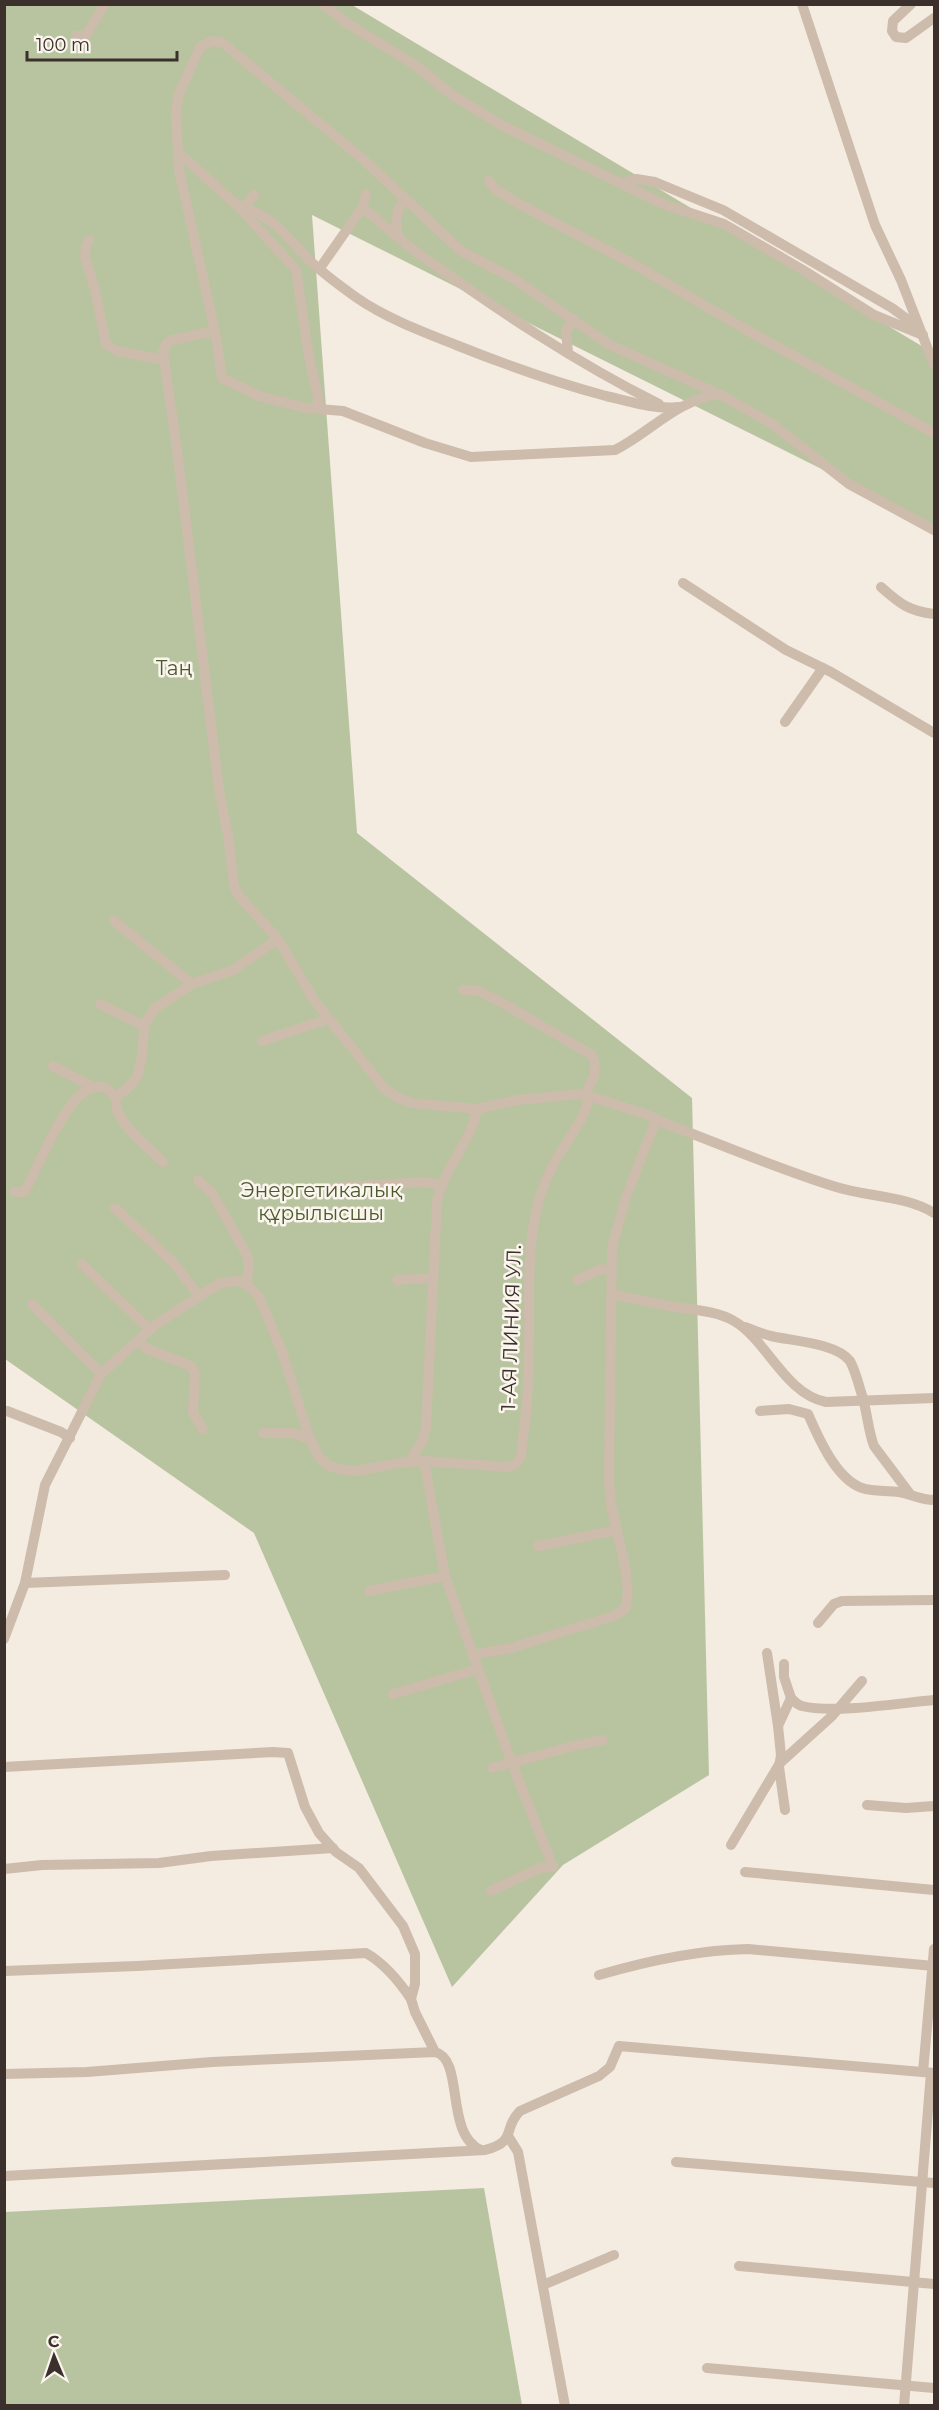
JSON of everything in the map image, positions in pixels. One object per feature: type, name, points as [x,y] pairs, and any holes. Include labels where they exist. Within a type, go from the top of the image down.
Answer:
[{"type":"street","points":[[76,36],[86,34],[90,30],[105,4]]},
{"type":"street","points":[[322,4],[348,24],[415,65],[451,94],[480,113],[663,204],[724,224],[874,315],[921,332]]},
{"type":"street","points":[[802,4],[879,236],[901,280],[934,365]]},
{"type":"street","points":[[911,4],[893,21],[892,31],[896,37],[906,38],[934,18]]},
{"type":"street","points":[[719,394],[680,406],[615,450],[483,458],[471,457],[424,443],[343,411],[306,408],[259,396],[226,381],[221,372],[215,331],[182,183],[176,116],[178,96],[200,47],[205,43],[218,41],[223,43],[320,123],[453,244],[513,278],[587,330],[623,352],[719,394],[771,423],[849,484],[934,530]]},
{"type":"street","points":[[179,153],[240,208],[296,270],[318,408]]},
{"type":"street","points":[[623,183],[636,179],[655,182],[730,214],[892,308],[921,332]]},
{"type":"street","points":[[489,181],[496,190],[521,205],[637,266],[745,329],[797,355],[934,433]]},
{"type":"street","points":[[320,268],[362,208],[366,194]]},
{"type":"street","points":[[240,208],[254,195]]},
{"type":"street","points":[[399,237],[396,214],[405,199]]},
{"type":"street","points":[[240,208],[265,216],[309,260],[369,306],[412,327],[539,377],[638,404],[666,408],[680,406]]},
{"type":"street","points":[[362,208],[416,252],[481,297],[568,353],[666,408]]},
{"type":"street","points":[[730,214],[738,232]]},
{"type":"street","points":[[89,240],[86,246],[86,257],[106,344],[117,351],[164,360]]},
{"type":"street","points":[[568,353],[566,331],[574,319]]},
{"type":"street","points":[[215,331],[167,343],[163,351],[204,658],[219,790],[229,841],[234,886],[243,902],[278,939],[298,975],[328,1019],[384,1088],[398,1098],[412,1103],[477,1108],[517,1100],[586,1096],[648,1115],[825,1184],[856,1193],[896,1199],[919,1206],[934,1214]]},
{"type":"street","points":[[683,583],[786,650],[823,668],[934,733]]},
{"type":"street","points":[[881,587],[900,604],[912,611],[934,614]]},
{"type":"street","points":[[785,722],[823,668]]},
{"type":"street","points":[[114,921],[192,984]]},
{"type":"street","points":[[116,1096],[126,1090],[136,1077],[142,1057],[144,1026],[154,1009],[192,984],[233,970],[278,939]]},
{"type":"street","name":"1-АЯ ЛИНИЯ УЛ.","points":[[424,1461],[508,1467],[519,1460],[529,1395],[530,1256],[535,1222],[548,1176],[584,1113],[586,1096],[594,1078],[596,1065],[592,1055],[497,1000],[478,991],[463,990]]},
{"type":"street","points":[[100,1004],[144,1026]]},
{"type":"street","points":[[262,1041],[328,1019]]},
{"type":"street","points":[[53,1066],[95,1088]]},
{"type":"street","points":[[15,1192],[24,1192],[52,1136],[74,1101],[82,1092],[95,1088],[105,1088],[116,1096],[118,1114],[163,1162]]},
{"type":"street","points":[[409,1462],[422,1442],[426,1426],[435,1224],[440,1185],[471,1130],[477,1108]]},
{"type":"street","points":[[472,1655],[521,1645],[614,1616],[625,1609],[628,1593],[625,1566],[609,1478],[612,1294],[610,1269],[612,1247],[621,1215],[656,1120]]},
{"type":"street","points":[[198,1180],[212,1193],[241,1242],[249,1261],[247,1285]]},
{"type":"street","points":[[316,1189],[425,1182],[440,1185]]},
{"type":"street","points":[[115,1208],[174,1263],[198,1295]]},
{"type":"street","points":[[82,1264],[150,1330]]},
{"type":"street","points":[[576,1280],[599,1270],[610,1269]]},
{"type":"street","points":[[397,1280],[433,1278]]},
{"type":"street","points":[[4,1639],[25,1583],[45,1485],[101,1374],[150,1330],[198,1295],[220,1283],[239,1281],[247,1285],[259,1297],[273,1327],[310,1439],[323,1462],[344,1470],[369,1469],[424,1461],[445,1576],[511,1761],[553,1867],[540,1868],[491,1891]]},
{"type":"street","points":[[612,1294],[721,1315],[741,1326],[769,1336],[824,1346],[842,1354],[850,1361],[864,1400],[874,1446],[910,1494]]},
{"type":"street","points":[[32,1304],[101,1374]]},
{"type":"street","points":[[741,1326],[804,1393],[818,1401],[934,1398]]},
{"type":"street","points":[[138,1341],[147,1349],[191,1366],[195,1373],[193,1413],[203,1429]]},
{"type":"street","points":[[760,1411],[789,1409],[808,1414],[829,1455],[853,1484],[863,1489],[910,1494],[918,1498],[934,1500]]},
{"type":"street","points":[[7,1411],[61,1432],[70,1438]]},
{"type":"street","points":[[263,1433],[293,1434],[310,1439]]},
{"type":"street","points":[[538,1546],[617,1530]]},
{"type":"street","points":[[25,1583],[225,1575]]},
{"type":"street","points":[[369,1592],[445,1576]]},
{"type":"street","points":[[818,1623],[834,1604],[842,1601],[934,1600]]},
{"type":"street","points":[[767,1653],[778,1726],[785,1810]]},
{"type":"street","points":[[784,1664],[784,1677],[791,1698],[799,1706],[841,1708],[934,1700]]},
{"type":"street","points":[[393,1694],[478,1669]]},
{"type":"street","points":[[732,1845],[780,1763],[841,1708],[862,1681]]},
{"type":"street","points":[[778,1726],[791,1698]]},
{"type":"street","points":[[492,1768],[511,1761],[603,1740]]},
{"type":"street","points":[[4,1767],[141,1758],[288,1753],[311,1820],[319,1833],[333,1848],[359,1868],[403,1926],[415,1954],[416,1984],[411,1999]]},
{"type":"street","points":[[867,1805],[906,1808],[934,1806]]},
{"type":"street","points":[[4,1869],[42,1865],[159,1863],[211,1856],[333,1848]]},
{"type":"street","points":[[745,1872],[934,1890]]},
{"type":"street","points":[[599,1975],[638,1964],[723,1950],[748,1949],[934,1966]]},
{"type":"street","points":[[904,2406],[922,2182],[934,1949]]},
{"type":"street","points":[[4,1971],[366,1953],[376,1958],[399,1981],[411,1999],[435,2052]]},
{"type":"street","points":[[4,2176],[481,2150],[496,2147],[508,2136],[513,2119],[520,2111],[599,2076],[610,2067],[619,2046],[929,2072]]},
{"type":"street","points":[[4,2074],[87,2072],[212,2062],[435,2052],[441,2053],[448,2061],[458,2114],[467,2139],[481,2150]]},
{"type":"street","points":[[508,2136],[518,2152],[565,2406]]},
{"type":"street","points":[[676,2162],[934,2183]]},
{"type":"street","points":[[543,2285],[615,2255]]},
{"type":"street","points":[[739,2266],[934,2284]]},
{"type":"street","points":[[707,2368],[934,2388]]},
{"type":"green space","points":[[5,5],[352,5],[930,351],[934,365],[934,525],[312,215],[357,833],[692,1098],[709,1775],[563,1865],[452,1987],[254,1533],[5,1359]]},
{"type":"green space","points":[[484,2188],[522,2405],[5,2405],[5,2212]]},
{"type":"park label","name":"Таң","points":[[174,668]]},
{"type":"park label","name":"Энергетикалық құрылысшы","points":[[321,1202]]}]
